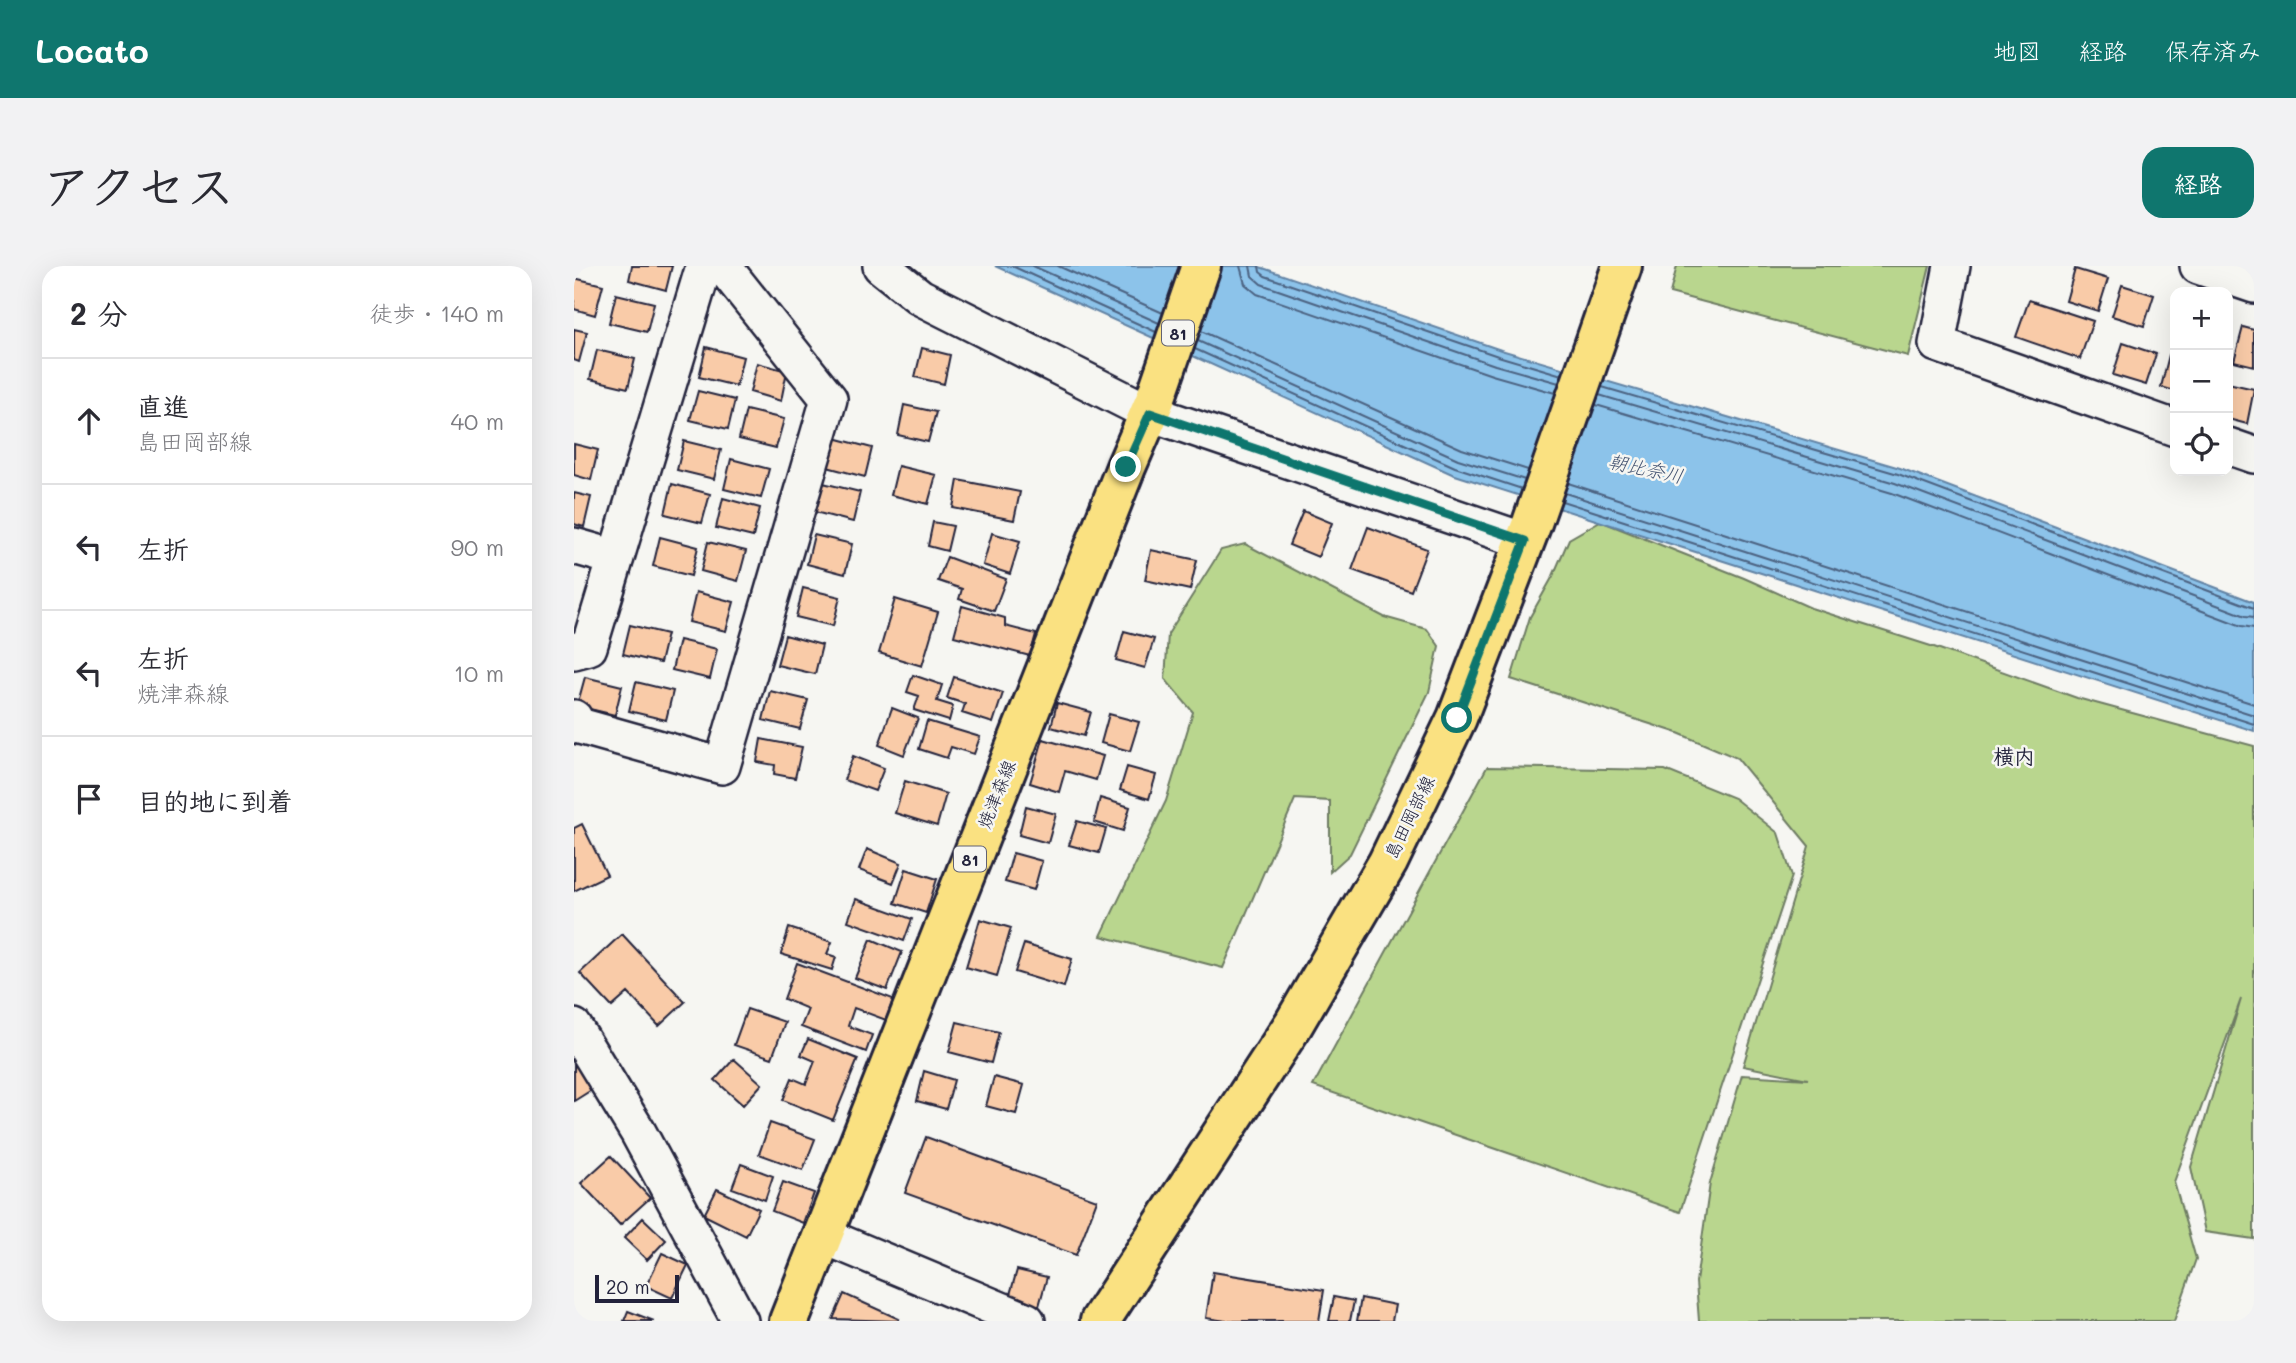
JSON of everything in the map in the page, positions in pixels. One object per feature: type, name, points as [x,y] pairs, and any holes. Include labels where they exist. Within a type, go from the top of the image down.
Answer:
[{"type":"main road","name":"焼津森線","points":[[789,1321],[1126,467],[1153,406],[1201,266]]},
{"type":"main road","name":"島田岡部線","points":[[1100,1321],[1293,1025],[1388,862],[1457,718],[1529,532],[1617,279]]},
{"type":"street","points":[[574,651],[589,647],[704,266]]},
{"type":"street","points":[[574,718],[576,725],[722,766],[829,399],[723,266]]},
{"type":"street","points":[[880,266],[919,297],[1153,406],[1529,532]]},
{"type":"street","points":[[1952,266],[1937,344],[2170,426]]},
{"type":"street","points":[[2198,266],[2254,285]]},
{"type":"street","points":[[2233,448],[2254,455]]},
{"type":"street","points":[[574,546],[616,558]]},
{"type":"street","points":[[574,1027],[638,1132],[740,1321]]},
{"type":"street","points":[[824,1236],[1027,1321]]},
{"type":"green space","points":[[1677,266],[1930,266],[1908,356],[1670,293]]},
{"type":"green space","points":[[1600,521],[1744,578],[1811,608],[1934,647],[2077,698],[2254,746],[2254,1239],[2205,1232],[2191,1167],[2241,999],[2174,1182],[2196,1259],[2174,1321],[1699,1321],[1696,1282],[1710,1183],[1742,1075],[1808,1079],[1743,1066],[1809,846],[1737,758],[1678,733],[1511,679],[1530,617],[1553,576],[1569,539]]},
{"type":"green space","points":[[1245,544],[1384,617],[1427,629],[1439,646],[1429,692],[1350,854],[1330,872],[1330,801],[1295,799],[1223,968],[1101,936],[1166,801],[1193,712],[1165,679],[1168,634],[1221,550]]},
{"type":"green space","points":[[1487,767],[1665,770],[1734,798],[1778,833],[1792,876],[1680,1212],[1313,1086]]},
{"type":"water","name":"朝比奈川","points":[[995,266],[1257,266],[1501,350],[1900,468],[2254,602],[2254,731],[1452,474]]},
{"type":"building","points":[[632,266],[672,266],[666,290],[629,280]]},
{"type":"building","points":[[2075,269],[2108,279],[2098,311],[2066,301]]},
{"type":"building","points":[[574,278],[603,285],[595,315],[574,309]]},
{"type":"building","points":[[2122,285],[2154,295],[2144,326],[2112,316]]},
{"type":"building","points":[[616,294],[654,303],[647,332],[609,323]]},
{"type":"building","points":[[2029,300],[2093,321],[2080,359],[2016,337]]},
{"type":"building","points":[[2243,327],[2254,330],[2254,366],[2234,361]]},
{"type":"building","points":[[574,329],[587,332],[579,362],[574,360]]},
{"type":"building","points":[[2123,343],[2156,354],[2146,385],[2113,375]]},
{"type":"building","points":[[706,347],[743,357],[736,386],[699,377]]},
{"type":"building","points":[[922,348],[950,355],[944,384],[915,377]]},
{"type":"building","points":[[597,350],[635,359],[628,388],[590,379]]},
{"type":"building","points":[[2169,355],[2170,390],[2161,387]]},
{"type":"building","points":[[757,363],[787,371],[781,401],[750,392]]},
{"type":"building","points":[[2233,384],[2254,389],[2247,424],[2233,420]]},
{"type":"building","points":[[698,391],[735,400],[728,429],[690,420]]},
{"type":"building","points":[[904,405],[936,412],[928,442],[898,435]]},
{"type":"building","points":[[746,410],[784,419],[776,448],[739,439]]},
{"type":"building","points":[[834,438],[872,448],[865,477],[827,467]]},
{"type":"building","points":[[684,441],[721,450],[714,479],[677,470]]},
{"type":"building","points":[[574,444],[598,450],[591,480],[574,475]]},
{"type":"building","points":[[731,459],[769,469],[761,498],[724,489]]},
{"type":"building","points":[[898,466],[936,475],[928,504],[891,495]]},
{"type":"building","points":[[958,480],[1020,492],[1014,520],[953,508]]},
{"type":"building","points":[[823,483],[860,492],[853,522],[815,512]]},
{"type":"building","points":[[672,484],[710,494],[702,523],[665,514]]},
{"type":"building","points":[[574,493],[591,497],[584,527],[574,524]]},
{"type":"building","points":[[723,498],[760,508],[753,537],[716,528]]},
{"type":"building","points":[[1303,511],[1332,523],[1318,557],[1289,545]]},
{"type":"building","points":[[933,522],[953,526],[947,551],[928,546]]},
{"type":"building","points":[[1368,527],[1427,549],[1411,591],[1352,570]]},
{"type":"building","points":[[992,533],[1020,541],[1010,574],[983,565]]},
{"type":"building","points":[[814,535],[852,544],[845,574],[807,564]]},
{"type":"building","points":[[660,537],[698,547],[691,576],[653,566]]},
{"type":"building","points":[[708,542],[746,551],[738,581],[701,571]]},
{"type":"building","points":[[1151,550],[1197,560],[1190,590],[1145,580]]},
{"type":"building","points":[[947,557],[1006,579],[994,611],[959,599],[962,589],[938,581]]},
{"type":"building","points":[[803,588],[840,597],[833,626],[796,617]]},
{"type":"building","points":[[696,592],[734,602],[726,631],[689,622]]},
{"type":"building","points":[[895,599],[938,612],[922,666],[879,653]]},
{"type":"building","points":[[962,606],[1005,618],[1005,626],[1036,634],[1030,656],[954,636]]},
{"type":"building","points":[[630,625],[667,634],[660,663],[623,654]]},
{"type":"building","points":[[1124,631],[1154,639],[1145,668],[1116,660]]},
{"type":"building","points":[[785,635],[822,645],[815,674],[777,665]]},
{"type":"building","points":[[679,640],[717,649],[710,679],[672,670]]},
{"type":"building","points":[[913,675],[942,685],[937,701],[953,706],[949,721],[914,710],[919,696],[907,692]]},
{"type":"building","points":[[585,677],[622,686],[615,715],[577,706]]},
{"type":"building","points":[[954,677],[1003,693],[993,723],[962,713],[965,704],[947,698]]},
{"type":"building","points":[[636,682],[673,691],[666,720],[629,711]]},
{"type":"building","points":[[770,691],[808,700],[800,729],[763,720]]},
{"type":"building","points":[[1057,703],[1091,712],[1084,736],[1051,727]]},
{"type":"building","points":[[892,708],[918,718],[904,755],[879,745]]},
{"type":"building","points":[[1109,714],[1139,722],[1130,751],[1101,743]]},
{"type":"building","points":[[927,721],[980,737],[974,754],[951,747],[947,758],[919,749]]},
{"type":"building","points":[[761,739],[802,747],[795,778],[774,774],[775,765],[757,762]]},
{"type":"building","points":[[1043,739],[1103,756],[1096,780],[1065,771],[1059,792],[1030,783]]},
{"type":"building","points":[[853,756],[884,768],[875,791],[844,780]]},
{"type":"building","points":[[1127,767],[1156,775],[1149,799],[1120,790]]},
{"type":"building","points":[[905,781],[946,794],[937,826],[895,813]]},
{"type":"building","points":[[1100,798],[1130,807],[1123,831],[1094,822]]},
{"type":"building","points":[[1026,806],[1056,814],[1048,843],[1019,835]]},
{"type":"building","points":[[1077,821],[1106,829],[1099,853],[1069,845]]},
{"type":"building","points":[[582,824],[607,875],[574,891],[574,828]]},
{"type":"building","points":[[867,849],[901,863],[893,883],[859,870]]},
{"type":"building","points":[[1013,853],[1042,861],[1034,890],[1005,882]]},
{"type":"building","points":[[906,869],[937,879],[926,913],[895,903]]},
{"type":"building","points":[[856,899],[912,919],[904,941],[848,921]]},
{"type":"building","points":[[980,919],[1011,928],[997,976],[966,967]]},
{"type":"building","points":[[789,928],[832,942],[827,954],[836,957],[832,970],[781,954]]},
{"type":"building","points":[[622,934],[685,1002],[659,1026],[628,993],[612,1007],[580,973]]},
{"type":"building","points":[[871,939],[902,952],[887,990],[855,978]]},
{"type":"building","points":[[1024,944],[1072,959],[1064,987],[1015,972]]},
{"type":"building","points":[[797,963],[893,999],[886,1020],[854,1008],[848,1026],[872,1035],[866,1052],[801,1027],[808,1009],[784,999]]},
{"type":"building","points":[[747,1009],[785,1022],[772,1058],[734,1045]]},
{"type":"building","points":[[957,1022],[999,1032],[991,1063],[949,1052]]},
{"type":"building","points":[[808,1039],[858,1059],[833,1120],[783,1100],[792,1078],[806,1084],[815,1061],[801,1055]]},
{"type":"building","points":[[734,1059],[762,1084],[743,1105],[715,1080]]},
{"type":"building","points":[[574,1062],[593,1089],[574,1101]]},
{"type":"building","points":[[924,1071],[954,1080],[946,1109],[917,1101]]},
{"type":"building","points":[[994,1077],[1024,1085],[1016,1114],[986,1106]]},
{"type":"building","points":[[770,1123],[815,1139],[803,1170],[759,1154]]},
{"type":"building","points":[[926,1137],[1097,1200],[1076,1255],[905,1193]]},
{"type":"building","points":[[611,1156],[650,1198],[620,1225],[581,1183]]},
{"type":"building","points":[[741,1164],[773,1176],[765,1200],[732,1188]]},
{"type":"building","points":[[783,1182],[814,1193],[803,1223],[772,1211]]},
{"type":"building","points":[[717,1189],[759,1209],[746,1236],[704,1215]]},
{"type":"building","points":[[643,1218],[666,1240],[647,1260],[624,1238]]},
{"type":"building","points":[[662,1253],[688,1265],[672,1298],[646,1286]]},
{"type":"building","points":[[1017,1270],[1047,1277],[1039,1306],[1009,1298]]},
{"type":"building","points":[[1213,1272],[1324,1290],[1319,1321],[1226,1321],[1206,1318]]},
{"type":"building","points":[[844,1294],[899,1319],[833,1319]]},
{"type":"building","points":[[1334,1297],[1354,1301],[1350,1321],[1329,1321]]},
{"type":"building","points":[[1361,1298],[1395,1305],[1392,1321],[1357,1321]]},
{"type":"building","points":[[628,1311],[654,1321],[624,1321]]},
{"type":"district","name":"横内","points":[[2014,755]]},
{"type":"route","points":[[1126,467],[1150,413],[1525,541],[1457,718]]}]
